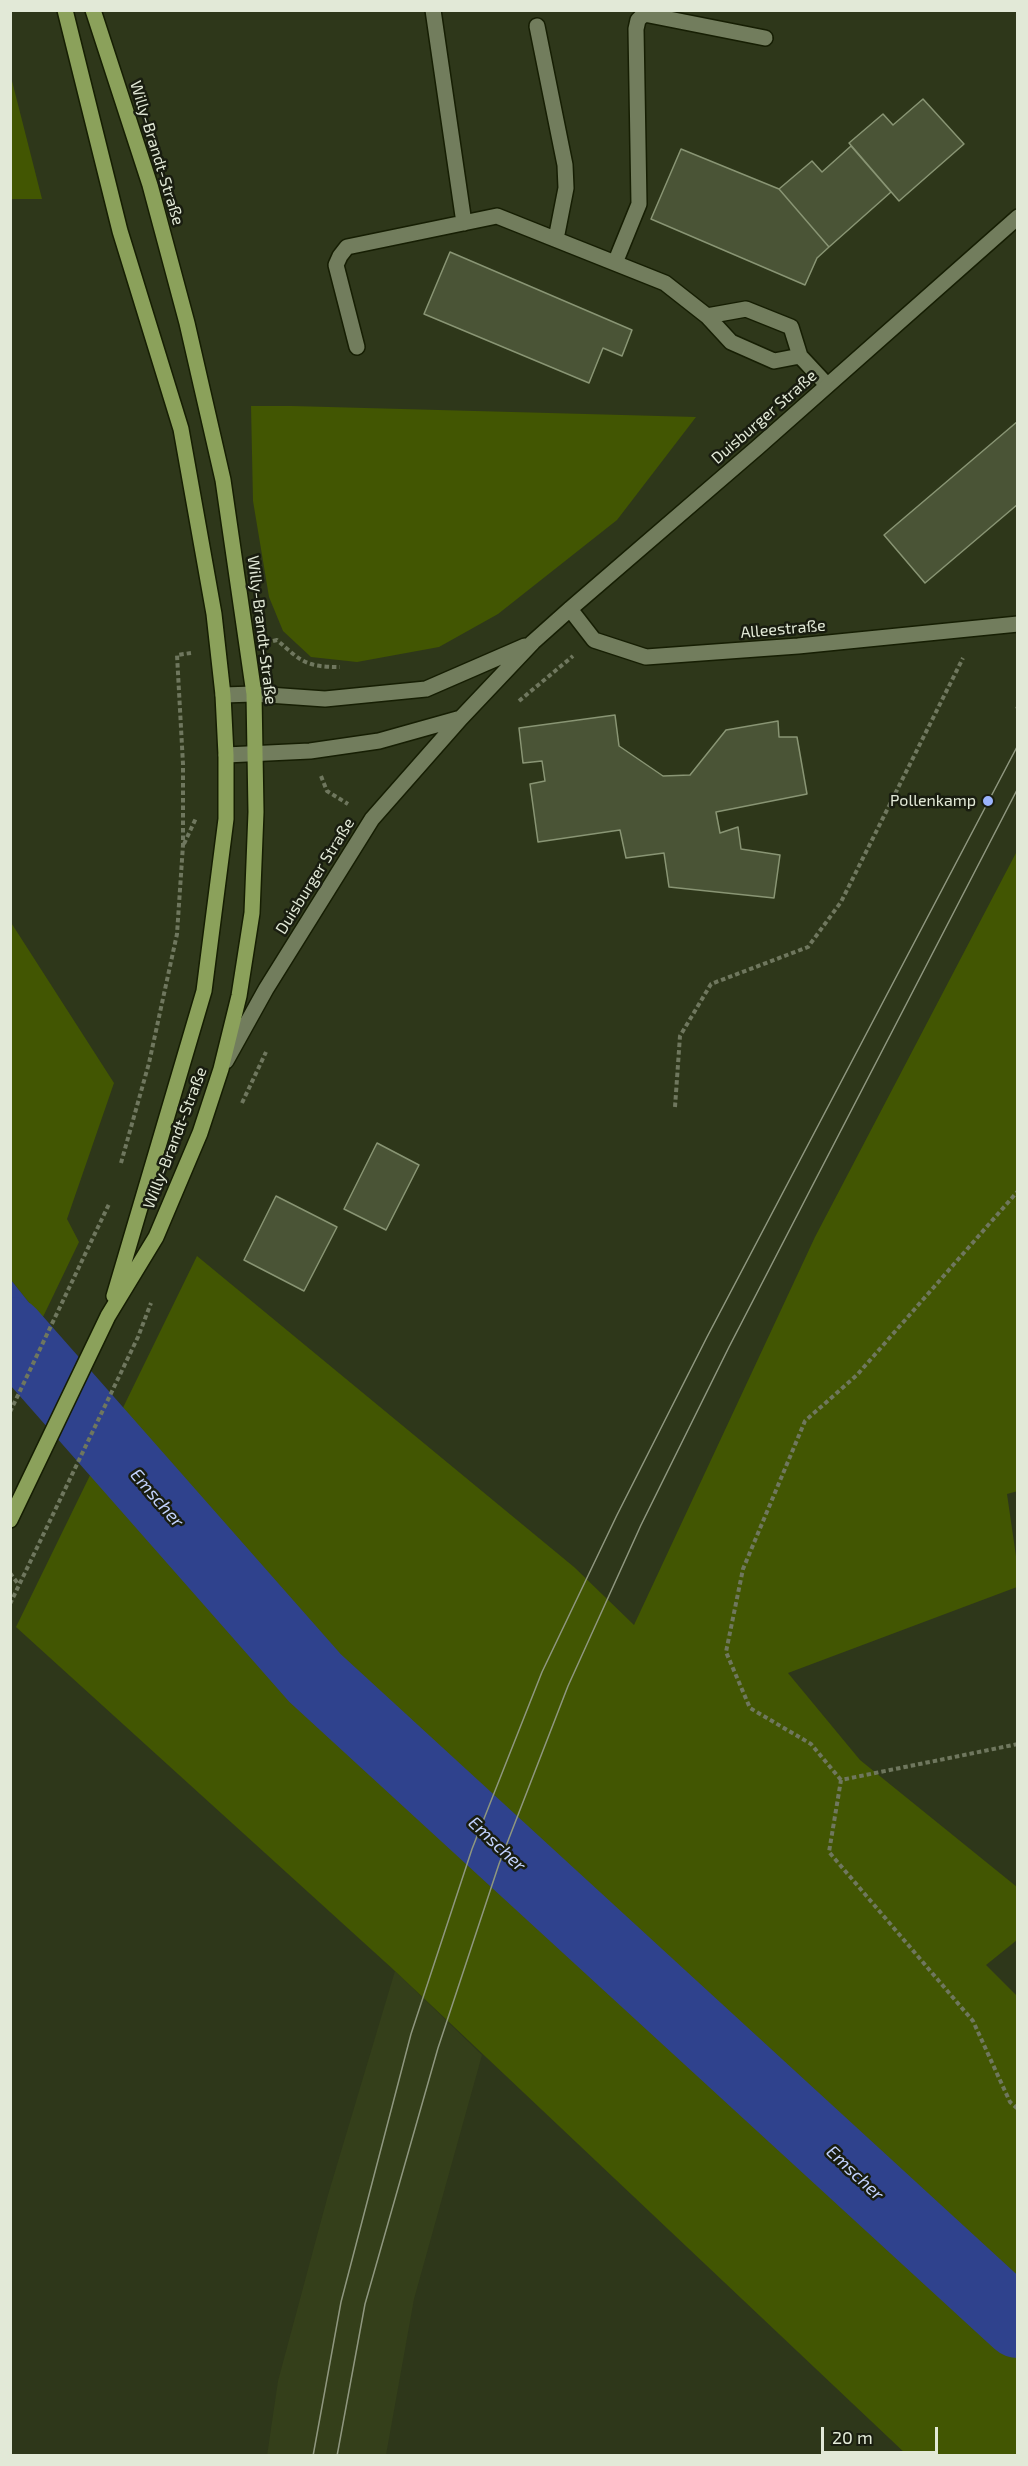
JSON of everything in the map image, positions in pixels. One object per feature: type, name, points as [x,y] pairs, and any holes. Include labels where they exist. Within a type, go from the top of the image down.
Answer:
[{"type":"main road","name":"Willy-Brandt-Straße","points":[[65,10],[120,231],[182,429],[214,614],[223,695],[226,755],[226,819],[204,991],[108,1316]]},
{"type":"main road","name":"Willy-Brandt-Straße","points":[[10,1520],[108,1316],[156,1237],[200,1133],[221,1069],[239,996],[252,913],[256,812],[254,694],[223,480],[187,323],[150,185],[93,10]]},
{"type":"street","points":[[433,10],[464,223]]},
{"type":"street","points":[[615,263],[639,204],[636,29],[638,20],[644,14],[765,38]]},
{"type":"street","points":[[537,26],[565,165],[566,188],[556,239]]},
{"type":"street","points":[[357,347],[336,265],[347,247],[497,216],[665,283],[707,316],[731,342],[774,361],[800,356]]},
{"type":"street","name":"Duisburger Straße","points":[[221,1069],[266,989],[360,836],[423,759],[461,718],[533,642],[1017,217]]},
{"type":"street","points":[[707,316],[746,309],[791,327],[800,356],[827,386]]},
{"type":"street","name":"Alleestraße","points":[[570,609],[594,640],[646,657],[798,646],[1017,624]]},
{"type":"street","name":"Duisburger Straße","points":[[223,695],[254,694],[325,699],[426,689],[533,642]]},
{"type":"street","points":[[226,755],[310,751],[379,741],[461,718]]},
{"type":"path","points":[[675,1107],[680,1036],[711,984],[808,947],[841,902],[978,628]]},
{"type":"path","points":[[120,1167],[149,1063],[177,933],[183,822],[183,764],[177,654]]},
{"type":"path","points":[[313,667],[343,667]]},
{"type":"path","points":[[238,1110],[267,1049]]},
{"type":"path","points":[[842,1780],[812,1744],[750,1708],[726,1652],[743,1569],[805,1421],[857,1375],[1017,1191]]},
{"type":"path","points":[[10,1412],[111,1202]]},
{"type":"path","points":[[10,1604],[138,1338],[153,1297]]},
{"type":"path","points":[[10,1573],[19,1586]]},
{"type":"path","points":[[842,1780],[1017,1744]]},
{"type":"path","points":[[842,1780],[829,1852],[973,2021],[1010,2102],[1017,2109]]},
{"type":"shaded area","points":[[395,1971],[482,2055],[414,2299],[386,2455],[267,2456],[278,2381],[328,2195]]},
{"type":"green space","points":[[11,77],[42,199],[11,199]]},
{"type":"green space","points":[[251,406],[696,417],[617,520],[498,614],[439,647],[357,662],[311,657],[283,631],[269,597],[253,501]]},
{"type":"green space","points":[[1017,851],[1018,1491],[1007,1494],[1017,1563],[1017,1587],[788,1673],[860,1760],[1017,1887],[1017,1940],[986,1965],[1017,1996],[1017,2455],[907,2455],[395,1971],[16,1627],[197,1256],[574,1567],[634,1625],[815,1237]]},
{"type":"green space","points":[[10,921],[114,1083],[67,1219],[79,1242],[42,1319],[11,1280]]},
{"type":"water","points":[[11,1280],[42,1319],[12,1385],[10,1384]]},
{"type":"building","points":[[923,99],[964,144],[899,201],[849,143],[883,114],[893,125]]},
{"type":"building","points":[[851,146],[891,192],[829,247],[779,189],[812,161],[822,172]]},
{"type":"building","points":[[681,149],[779,189],[829,247],[817,258],[805,285],[651,219]]},
{"type":"building","points":[[450,252],[632,330],[622,356],[603,348],[589,383],[424,314]]},
{"type":"building","points":[[1018,421],[1018,504],[925,583],[884,535]]},
{"type":"building","points":[[615,715],[619,746],[663,776],[690,775],[726,730],[778,721],[779,737],[797,737],[807,794],[716,812],[720,833],[738,827],[741,849],[780,855],[774,898],[669,887],[664,853],[626,858],[620,830],[538,842],[530,784],[545,781],[542,761],[523,763],[519,728]]},
{"type":"building","points":[[377,1143],[419,1165],[386,1230],[344,1209]]},
{"type":"building","points":[[276,1196],[337,1227],[304,1291],[244,1260]]},
{"type":"waterway","name":"Emscher","points":[[10,1332],[315,1678],[1018,2323]]},
{"type":"tram line","points":[[313,2456],[341,2302],[411,2034],[472,1849],[542,1672],[617,1515],[707,1337],[1018,745]]},
{"type":"tram line","points":[[337,2456],[365,2304],[438,2048],[499,1864],[568,1686],[641,1525],[729,1347],[1018,788]]},
{"type":"place","name":"Pollenkamp","points":[[988,801]]}]
